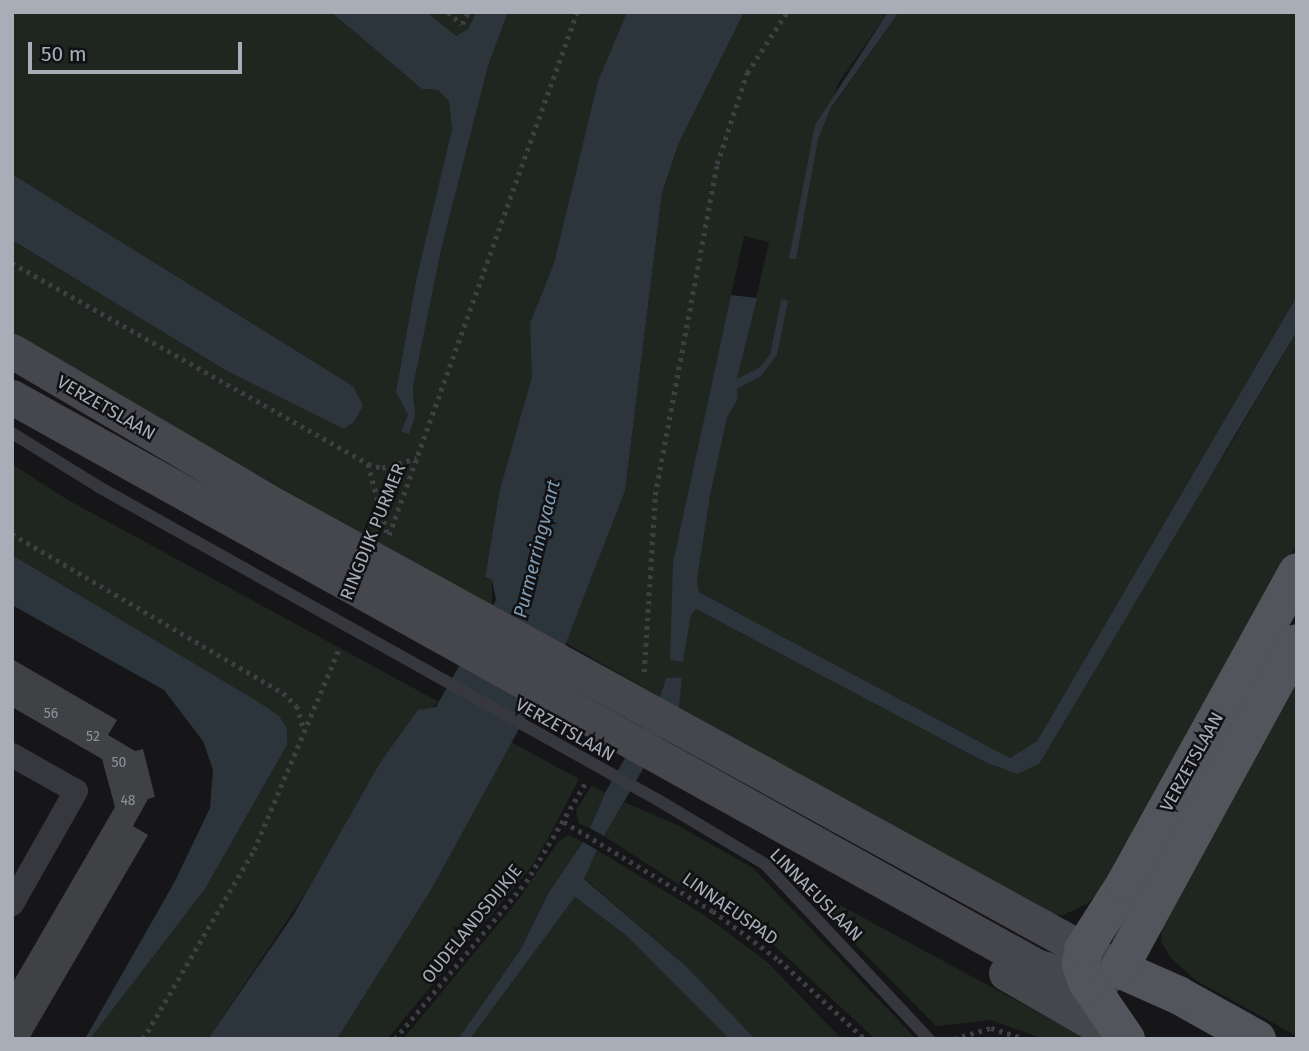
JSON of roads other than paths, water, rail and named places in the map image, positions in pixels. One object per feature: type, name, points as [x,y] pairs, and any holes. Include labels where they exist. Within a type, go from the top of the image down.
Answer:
[{"type":"main road","name":"VERZETSLAAN","points":[[12,351],[327,533],[694,734],[1097,967],[1178,995],[1257,1039]]},
{"type":"main road","name":"VERZETSLAAN","points":[[12,397],[300,581]]},
{"type":"main road","name":"VERZETSLAAN","points":[[12,416],[130,489],[1124,1039]]},
{"type":"main road","name":"VERZETSLAAN","points":[[1124,1039],[1097,967],[1125,884],[1297,572]]},
{"type":"main road","name":"VERZETSLAAN","points":[[1097,967],[1297,643]]},
{"type":"main road","name":"VERZETSLAAN","points":[[667,784],[1036,966],[1097,967]]},
{"type":"street","points":[[12,755],[76,791],[12,904]]},
{"type":"lane","name":"VERZETSLAAN","points":[[12,433],[300,581]]},
{"type":"lane","name":"LINNAEUSLAAN","points":[[667,784],[765,864],[929,1039]]},
{"type":"water","points":[[331,12],[427,12],[456,36],[468,29],[476,12],[508,12],[488,66],[442,246],[413,387],[415,416],[409,434],[401,431],[408,415],[396,392],[416,280],[452,129],[449,101],[438,90],[422,89]]},
{"type":"water","name":"Purmerringvaart","points":[[627,12],[744,12],[678,145],[662,193],[625,491],[566,643],[431,890],[337,1039],[208,1039],[294,914],[380,763],[418,710],[436,707],[496,600],[492,580],[485,577],[500,489],[532,377],[530,323],[554,263],[598,81]]},
{"type":"water","points":[[888,12],[899,12],[831,108],[818,139],[796,259],[789,259],[815,125]]},
{"type":"water","points":[[12,174],[353,386],[363,406],[354,422],[344,429],[227,371],[12,240]]},
{"type":"water","points":[[731,295],[757,298],[737,379],[759,368],[770,354],[781,299],[788,301],[777,355],[761,376],[737,389],[738,398],[727,418],[710,496],[697,580],[699,592],[1010,758],[1037,741],[1297,296],[1297,331],[1039,764],[1017,774],[987,763],[696,609],[691,615],[683,662],[670,660],[673,562]]},
{"type":"water","points":[[12,555],[257,701],[279,716],[287,729],[287,745],[205,889],[90,1039],[85,1039],[174,883],[210,808],[213,770],[203,741],[164,690],[12,605]]},
{"type":"water","points":[[682,677],[679,707],[604,836],[590,828],[605,793],[660,697],[666,678]]},
{"type":"water","points":[[583,842],[597,850],[584,879],[687,967],[755,1039],[729,1039],[628,937],[575,897],[470,1039],[458,1039],[521,949],[549,892]]}]
